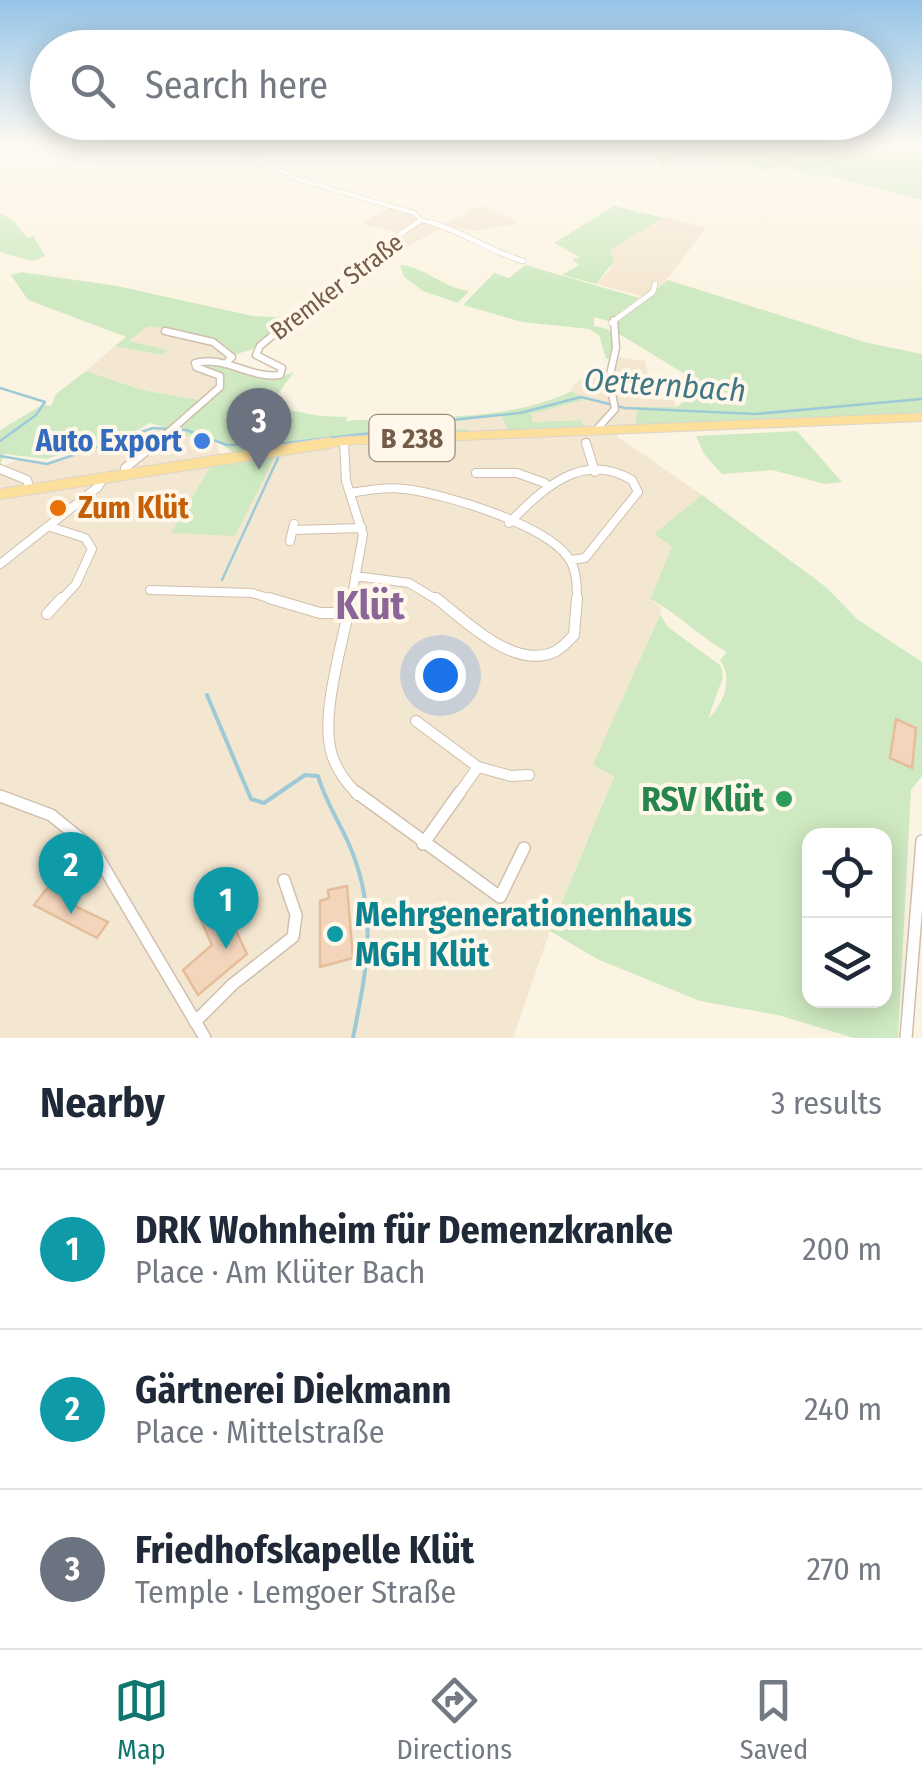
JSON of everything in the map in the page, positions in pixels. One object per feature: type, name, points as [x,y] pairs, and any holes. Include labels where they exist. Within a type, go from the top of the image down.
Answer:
[{"type":"main road","name":"B 238","points":[[0,494],[344,442],[922,418]]},
{"type":"street","name":"Bremker Straße","points":[[347,193],[460,230],[499,254],[522,261]]},
{"type":"street","name":"Bremker Straße","points":[[226,364],[267,377],[280,375],[282,368],[256,355],[260,346],[380,246],[421,220]]},
{"type":"street","points":[[596,430],[615,406],[608,379],[616,343],[610,325],[646,298],[655,284]]},
{"type":"street","points":[[124,474],[125,468],[213,396],[221,383],[220,376],[196,368],[196,362],[207,358],[226,364],[232,357],[217,344],[165,331]]},
{"type":"street","points":[[344,442],[350,493],[362,528],[331,704],[331,753],[348,786],[364,802],[500,896],[524,848]]},
{"type":"street","points":[[586,442],[595,472]]},
{"type":"street","points":[[0,468],[26,480],[30,489]]},
{"type":"street","points":[[481,470],[517,473],[545,483]]},
{"type":"street","points":[[509,523],[545,483],[560,475],[621,473],[639,489],[585,558],[571,560]]},
{"type":"street","points":[[0,564],[98,488],[103,478]]},
{"type":"street","points":[[350,493],[410,489],[442,496],[552,544],[571,560],[576,624],[571,640],[544,658],[517,651],[472,628],[416,586],[400,580],[355,576]]},
{"type":"street","points":[[46,614],[76,584],[92,549],[85,538],[48,526]]},
{"type":"street","points":[[290,541],[294,527],[362,528]]},
{"type":"street","points":[[150,590],[252,593],[320,613],[350,613]]},
{"type":"street","points":[[416,721],[478,767],[511,776],[530,774]]},
{"type":"street","points":[[423,844],[478,767]]},
{"type":"street","points":[[0,796],[55,814],[93,849],[205,1038]]},
{"type":"street","points":[[906,1038],[922,841]]},
{"type":"street","points":[[195,1022],[245,975],[292,941],[299,922],[284,880]]},
{"type":"shaded area","points":[[480,206],[518,223],[476,231],[444,225]]},
{"type":"shaded area","points":[[390,207],[444,227],[368,267],[363,265],[406,235],[362,224]]},
{"type":"shaded area","points":[[664,217],[706,228],[651,298],[596,284],[611,269],[609,250]]},
{"type":"shaded area","points":[[148,325],[215,340],[230,348],[226,362],[200,357],[189,366],[217,381],[205,401],[142,390],[86,371],[115,346],[161,355],[167,350],[128,342]]},
{"type":"shaded area","points":[[616,357],[645,361],[654,399],[674,397],[676,407],[638,408],[635,425],[615,426],[618,437],[702,495],[655,534],[672,547],[650,599],[662,608],[594,765],[614,775],[550,931],[513,1038],[0,1038],[0,467],[17,460],[49,464],[153,428],[214,439],[223,461],[451,439],[450,433],[466,432],[455,430],[454,422],[502,414],[508,439],[584,436],[581,420],[533,422],[530,414],[583,400],[570,389],[583,377],[611,377]]},
{"type":"green space","points":[[896,193],[922,193],[922,200]]},
{"type":"green space","points":[[614,206],[663,218],[610,250],[614,261],[596,284],[562,275],[579,265],[572,260],[580,257],[554,243]]},
{"type":"green space","points":[[0,213],[14,221],[27,238],[33,236],[45,256],[33,261],[0,252]]},
{"type":"green space","points":[[400,265],[469,291],[458,303],[423,291],[404,277]]},
{"type":"green space","points":[[525,265],[639,298],[608,321],[594,317],[594,326],[608,329],[615,341],[610,359],[606,359],[599,335],[589,329],[522,322],[463,305],[494,273],[509,278]]},
{"type":"green space","points":[[21,272],[117,286],[253,316],[288,318],[253,349],[234,355],[228,347],[208,337],[148,326],[129,341],[168,350],[161,355],[115,346],[126,337],[28,300],[11,275]]},
{"type":"green space","points":[[668,280],[868,343],[922,354],[922,414],[635,425],[638,407],[676,407],[706,387],[616,332],[618,321]]},
{"type":"green space","points":[[210,361],[262,376],[294,372],[269,406],[348,417],[345,421],[489,413],[545,402],[572,391],[584,400],[531,414],[533,422],[581,420],[584,428],[507,431],[502,415],[454,422],[455,429],[467,429],[466,432],[234,453],[214,439],[171,434],[224,387],[223,375],[199,367]]},
{"type":"green space","points":[[86,371],[142,390],[205,401],[169,429],[150,423],[130,435],[46,459],[4,454],[0,466],[0,430],[42,405],[51,406],[56,394]]},
{"type":"green space","points":[[797,431],[842,482],[825,484],[772,470],[722,474],[704,454],[696,436]]},
{"type":"green space","points":[[275,457],[235,536],[171,533],[212,464]]},
{"type":"green space","points":[[702,495],[826,587],[857,619],[922,662],[922,776],[911,790],[898,1038],[854,1038],[778,1015],[700,1001],[597,959],[550,931],[614,776],[593,765],[660,614],[668,627],[721,666],[723,677],[708,719],[725,691],[726,676],[720,660],[727,652],[650,599],[672,547],[654,534]]},
{"type":"building","points":[[896,719],[916,728],[912,768],[890,758]]},
{"type":"building","points":[[55,878],[83,892],[73,905],[108,922],[97,938],[34,905]]},
{"type":"building","name":"Mehrgenerationenhaus MGH Klüt","points":[[347,886],[353,958],[320,967],[320,901],[329,898],[328,890]]},
{"type":"building","points":[[223,903],[247,954],[198,995],[183,970],[212,945],[200,918]]},
{"type":"waterway","name":"Oetternbach","points":[[0,388],[45,402],[36,415],[0,441]]},
{"type":"waterway","name":"Oetternbach","points":[[0,456],[47,464],[153,428],[186,430],[227,445],[287,443],[371,433],[392,421],[412,424],[520,413],[581,397],[625,408],[755,414],[922,399]]},
{"type":"waterway","points":[[222,580],[278,458]]},
{"type":"waterway","points":[[207,695],[251,799],[264,803],[305,775],[318,776],[349,844],[361,878],[367,924],[365,968],[353,1038]]},
{"type":"place","name":"Auto Export","points":[[202,441]]},
{"type":"place","name":"Friedhofskapelle Klüt","points":[[259,470]]},
{"type":"place","name":"Zum Klüt","points":[[58,508]]},
{"type":"place","name":"RSV Klüt","points":[[784,799]]},
{"type":"place","name":"Gärtnerei Diekmann","points":[[71,914]]},
{"type":"place","name":"Mehrgenerationenhaus MGH Klüt","points":[[335,934]]},
{"type":"place","name":"DRK Wohnheim für Demenzkranke","points":[[226,949]]},
{"type":"district","name":"Klüt","points":[[370,606]]}]
